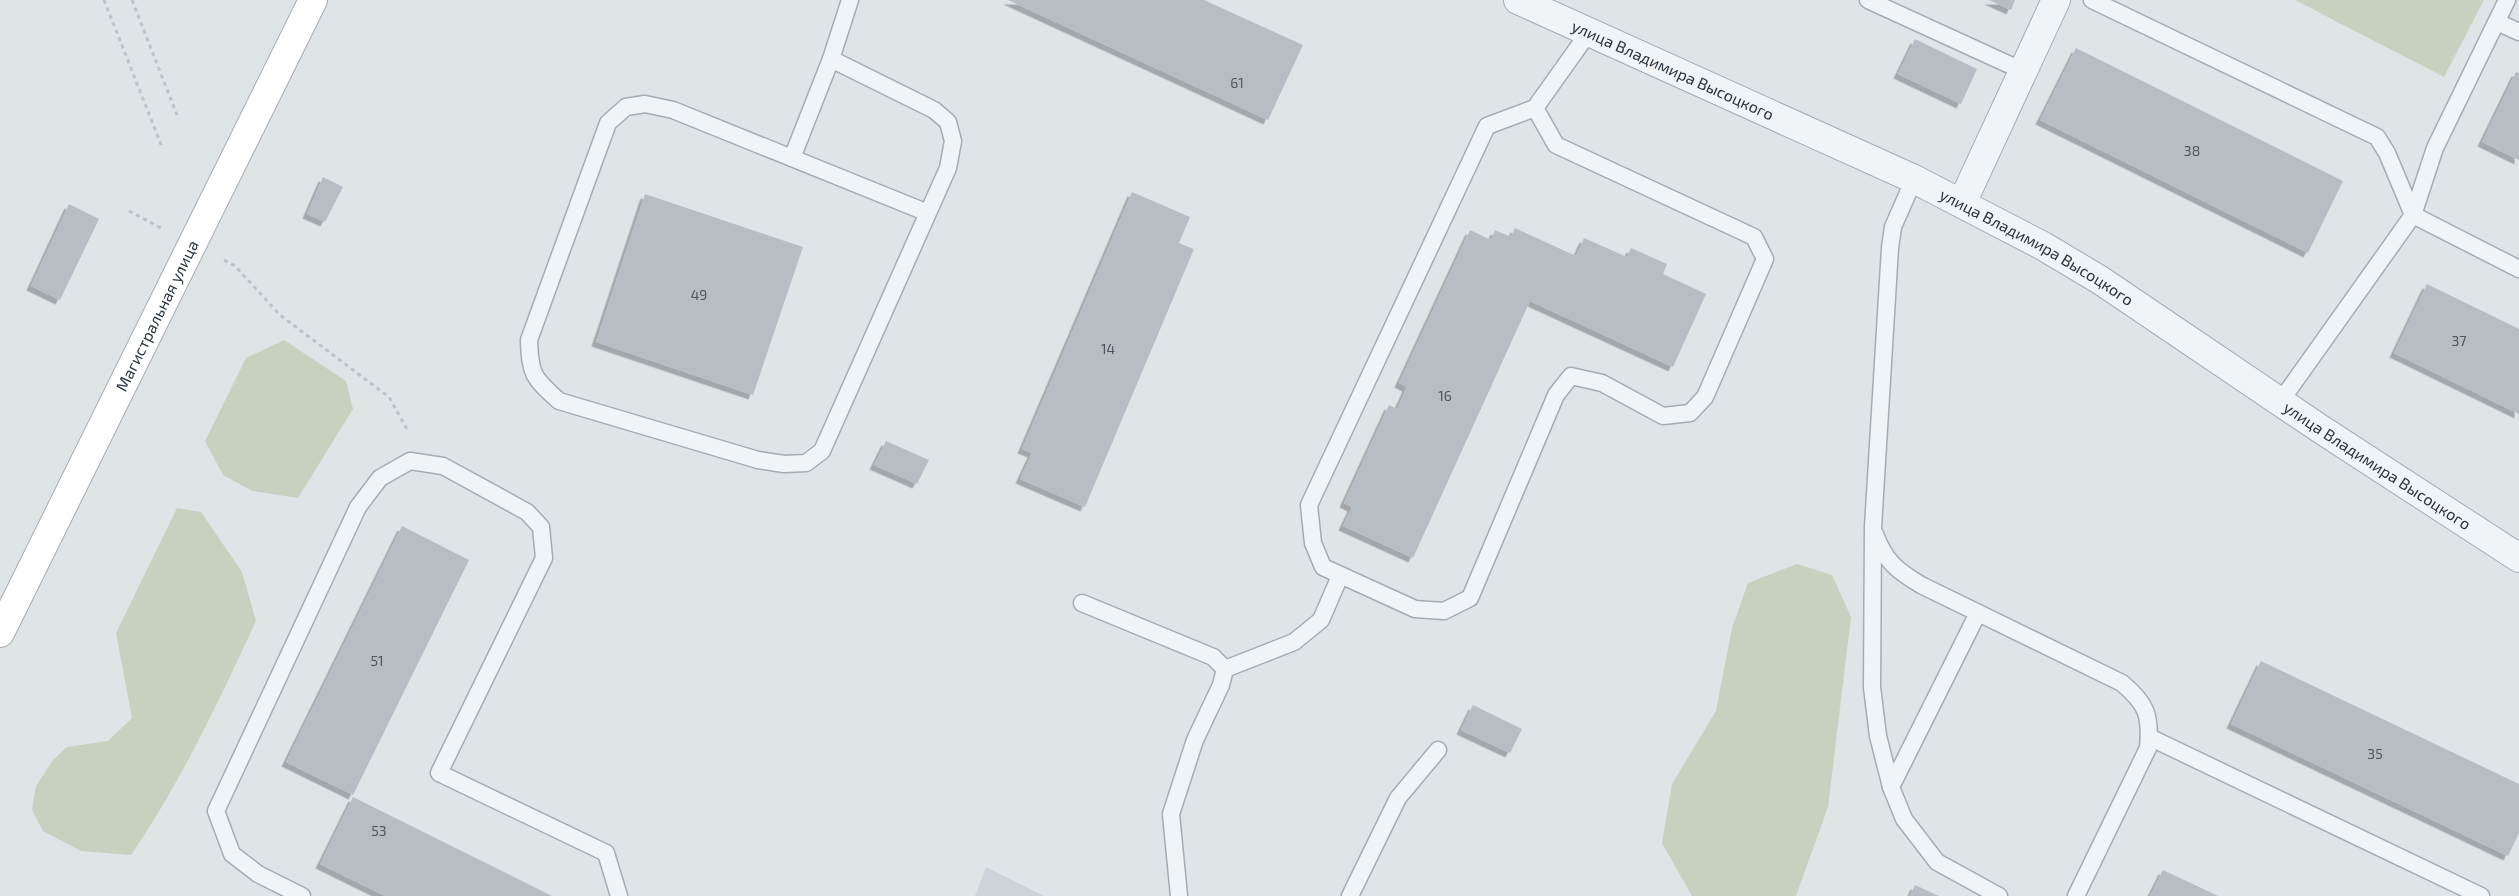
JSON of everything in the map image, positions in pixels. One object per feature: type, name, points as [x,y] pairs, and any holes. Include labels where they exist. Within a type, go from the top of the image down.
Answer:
[{"type":"main road","name":"Магистральная улица","points":[[0,633],[314,0]]},
{"type":"street","name":"улица Владимира Высоцкого","points":[[1518,0],[1914,179],[2043,246],[2100,280],[2280,402],[2519,558]]},
{"type":"street","points":[[1962,203],[2056,0]]},
{"type":"lane","points":[[792,158],[831,60],[850,0]]},
{"type":"lane","points":[[1868,0],[2023,71]]},
{"type":"lane","points":[[2092,0],[2377,138],[2387,153],[2413,215],[2519,269]]},
{"type":"lane","points":[[2280,402],[2413,215],[2435,148],[2507,0]]},
{"type":"lane","points":[[2497,22],[2519,32]]},
{"type":"lane","points":[[1535,108],[1556,145],[1754,236],[1765,259],[1705,397],[1690,413],[1663,416],[1602,383],[1571,376],[1556,395],[1470,598],[1444,611],[1415,609],[1323,567],[1313,543],[1309,505],[1487,126],[1535,108],[1589,32]]},
{"type":"lane","points":[[831,60],[934,110],[948,122],[953,141],[948,168],[928,213],[822,450],[806,463],[784,464],[758,460],[559,401],[543,387],[530,367],[529,340],[608,123],[626,107],[645,104],[673,110],[928,213]]},
{"type":"lane","points":[[1914,179],[1893,228],[1890,248],[1873,527],[1872,687],[1878,736],[1890,787],[1904,819],[1937,862],[1999,896]]},
{"type":"lane","points":[[302,896],[258,874],[232,854],[216,811],[358,507],[380,478],[410,461],[444,466],[527,512],[541,527],[542,535],[544,558],[440,773],[606,853],[619,896]]},
{"type":"lane","points":[[1873,527],[1880,546],[1897,571],[1978,613],[2122,683],[2146,707],[2150,727],[2148,748],[2076,896]]},
{"type":"lane","points":[[1225,669],[1294,642],[1321,620],[1340,576]]},
{"type":"lane","points":[[1082,603],[1213,657],[1225,669]]},
{"type":"lane","points":[[1890,787],[1978,613]]},
{"type":"lane","points":[[1179,896],[1171,814],[1195,740],[1221,685],[1225,669]]},
{"type":"lane","points":[[2149,737],[2481,896]]},
{"type":"lane","points":[[1350,896],[1398,798],[1438,750]]},
{"type":"path","points":[[104,0],[162,146]]},
{"type":"path","points":[[132,0],[177,115]]},
{"type":"path","points":[[129,211],[236,266],[280,315],[389,397],[410,434],[410,461]]},
{"type":"shaded area","points":[[986,867],[1044,896],[975,896]]},
{"type":"green space","points":[[2295,0],[2484,0],[2444,77]]},
{"type":"green space","points":[[284,340],[346,381],[353,409],[298,498],[252,491],[223,475],[205,441],[246,358]]},
{"type":"green space","points":[[177,508],[201,512],[242,572],[256,621],[183,770],[131,855],[81,851],[43,831],[32,810],[36,786],[53,760],[67,747],[108,741],[132,718],[116,633]]},
{"type":"green space","points":[[1797,564],[1832,575],[1851,617],[1828,807],[1796,896],[1692,896],[1662,843],[1672,784],[1716,711],[1732,628],[1748,583]]},
{"type":"building","points":[[1008,0],[1204,0],[1303,45],[1268,120]]},
{"type":"building","points":[[1989,0],[2015,0],[2011,10]]},
{"type":"building","points":[[1915,39],[1977,69],[1961,104],[1898,74]]},
{"type":"building","points":[[2076,48],[2343,181],[2308,253],[2040,120]]},
{"type":"building","points":[[2516,72],[2519,73],[2519,160],[2482,142]]},
{"type":"building","points":[[323,177],[343,187],[325,222],[307,214]]},
{"type":"building","points":[[1132,192],[1190,217],[1179,243],[1194,249],[1085,507],[1020,479],[1032,453],[1022,449]]},
{"type":"building","points":[[645,194],[803,247],[753,395],[596,342]]},
{"type":"building","points":[[69,204],[99,219],[60,300],[31,286]]},
{"type":"building","points":[[1515,228],[1576,256],[1584,238],[1627,257],[1631,248],[1667,264],[1663,274],[1706,294],[1673,367],[1530,301],[1413,558],[1343,526],[1352,507],[1344,503],[1389,405],[1397,409],[1407,387],[1399,383],[1470,230],[1491,240],[1495,230],[1511,237]]},
{"type":"building","points":[[2427,284],[2519,329],[2519,414],[2394,353]]},
{"type":"building","points":[[886,441],[929,460],[917,484],[874,465]]},
{"type":"building","points":[[402,526],[469,560],[353,795],[286,762]]},
{"type":"building","points":[[2261,661],[2519,784],[2519,833],[2508,856],[2231,724]]},
{"type":"building","points":[[1473,705],[1522,729],[1510,753],[1461,730]]},
{"type":"building","points":[[353,797],[552,896],[385,896],[320,864]]},
{"type":"building","points":[[2163,870],[2218,896],[2150,896]]},
{"type":"building","points":[[1915,885],[1939,896],[1910,896]]}]
